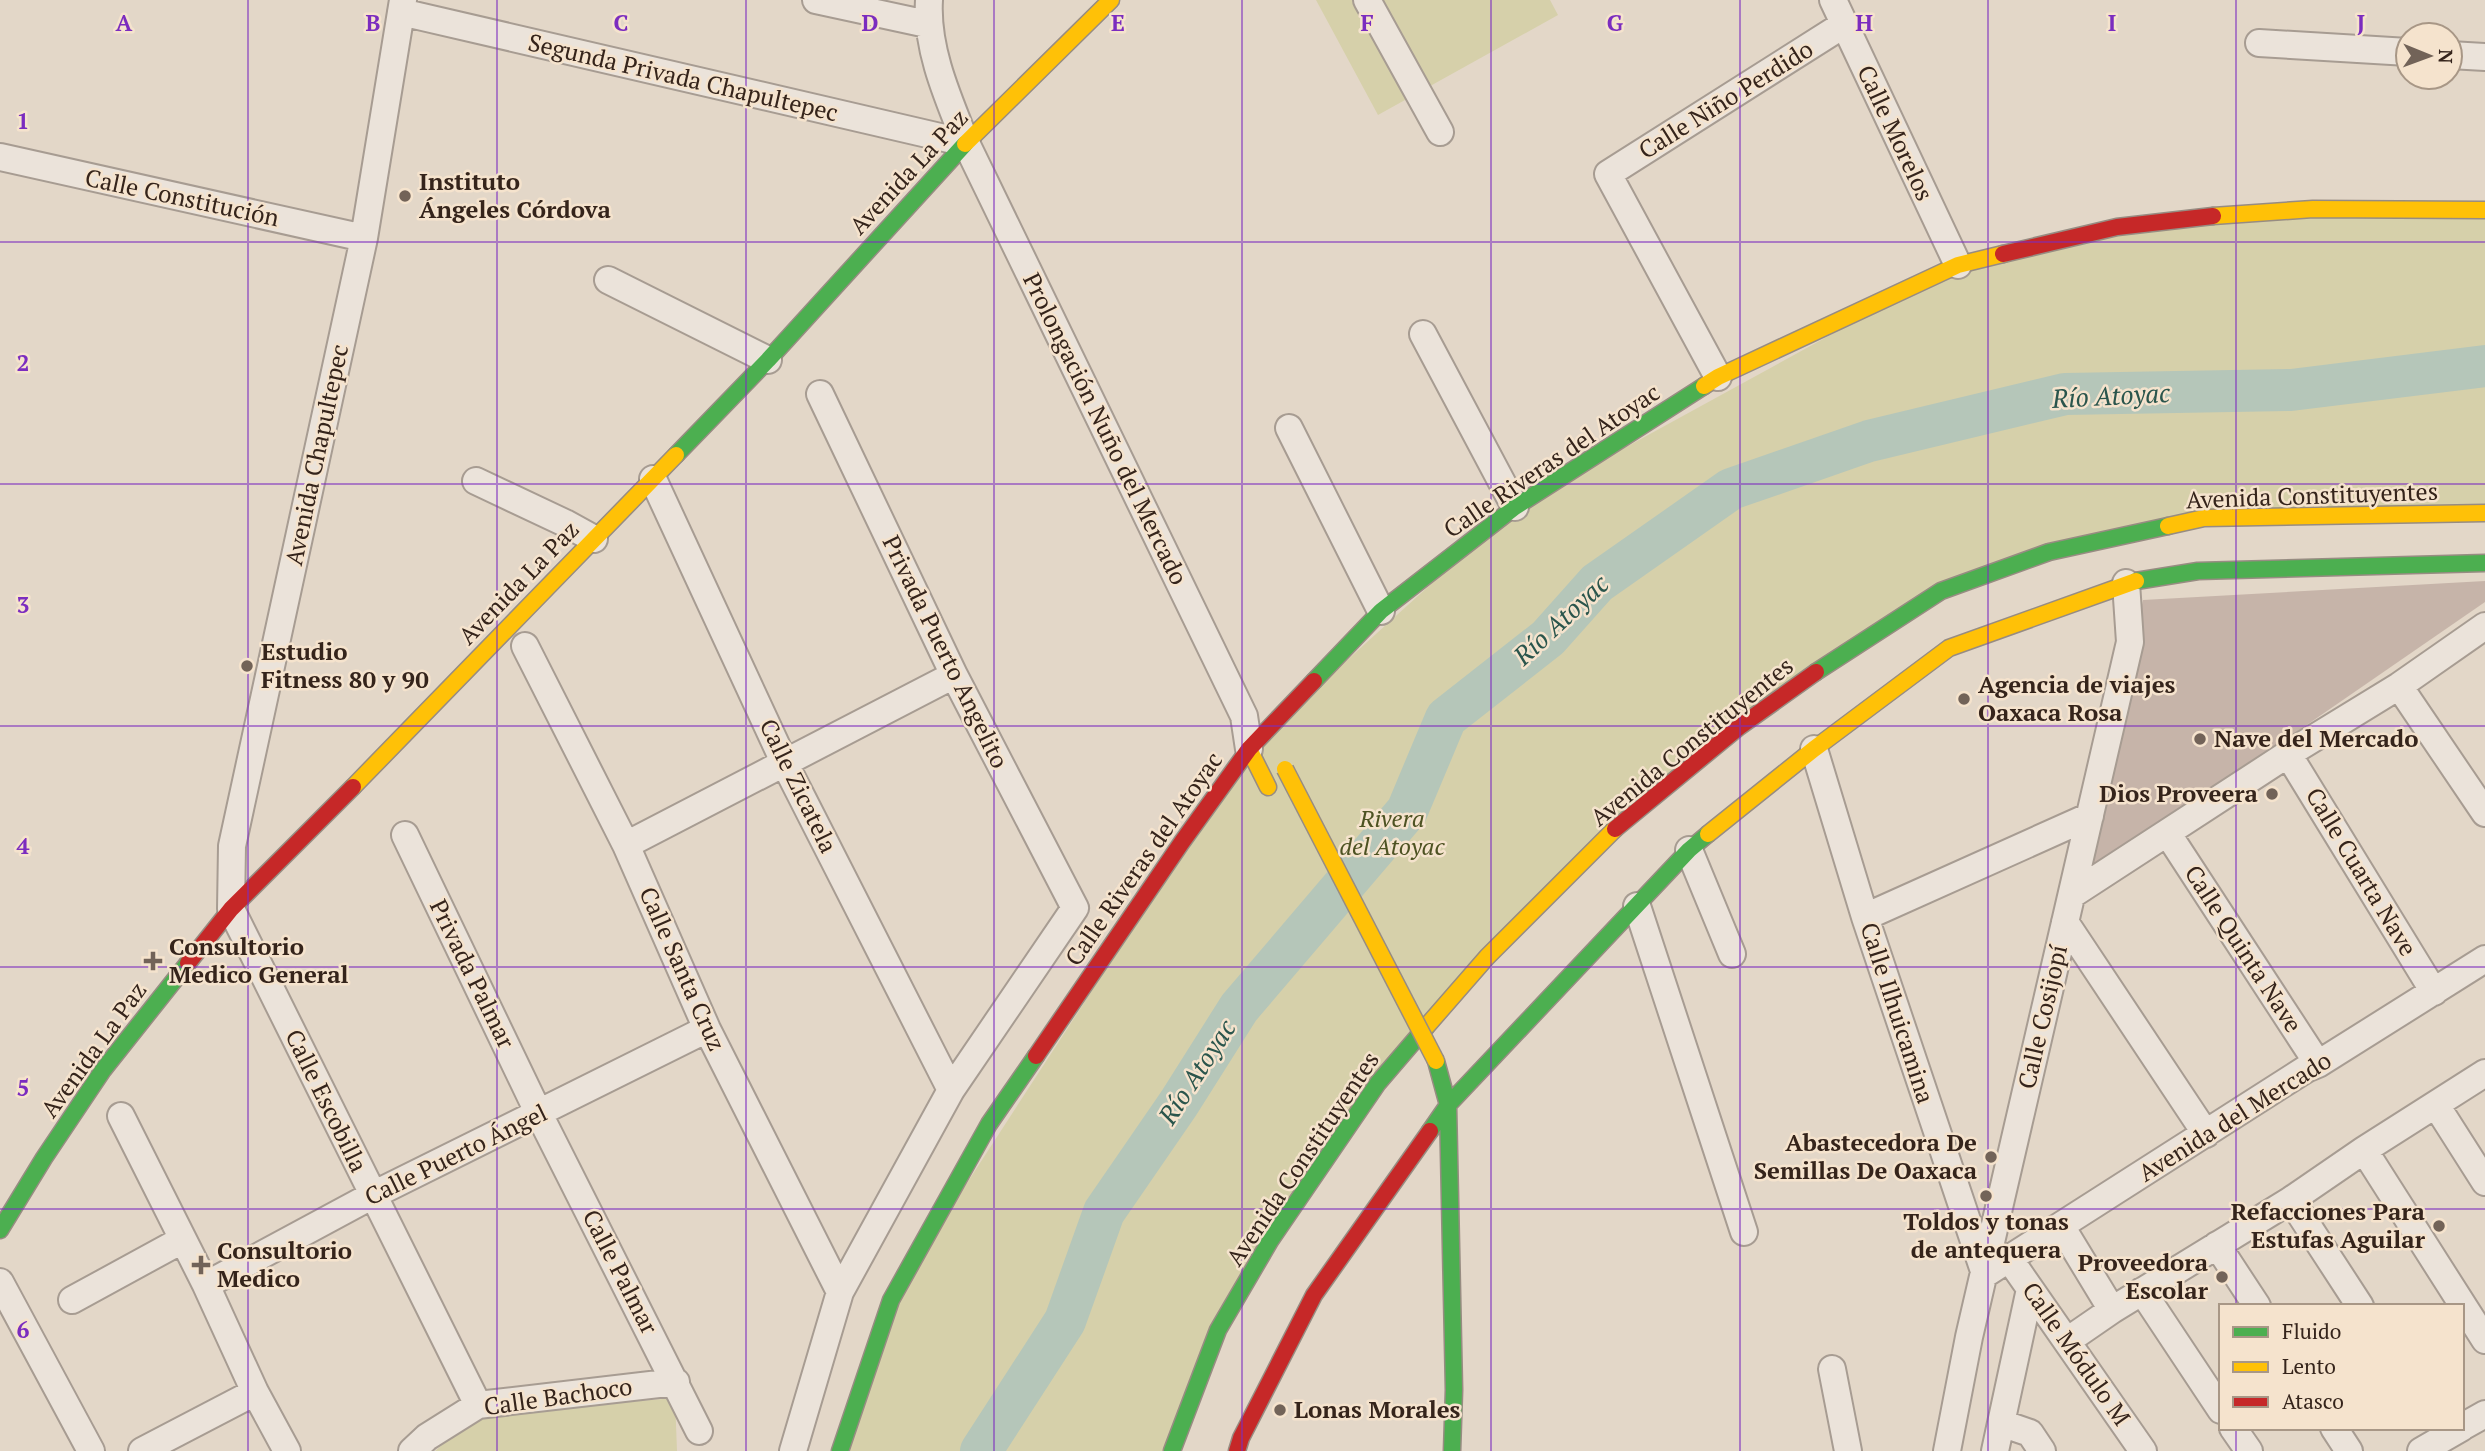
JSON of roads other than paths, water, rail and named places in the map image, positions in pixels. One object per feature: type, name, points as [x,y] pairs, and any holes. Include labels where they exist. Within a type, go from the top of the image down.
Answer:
[{"type":"main road","name":"Avenida La Paz","points":[[0,1230],[103,1070],[231,908],[380,760],[768,360],[966,143],[1111,0]]},
{"type":"main road","name":"Calle Riveras del Atoyac","points":[[840,1451],[891,1300],[989,1124],[1182,842],[1271,750],[1381,611],[1515,508],[1718,377],[1958,265],[2117,227],[2234,214],[2374,209],[2485,210]]},
{"type":"main road","name":"Avenida Constituyentes","points":[[1172,1451],[1218,1330],[1270,1241],[1378,1083],[1487,957],[1628,816],[1759,712],[1842,653],[1941,591],[2049,552],[2204,518],[2485,513]]},
{"type":"main road","points":[[1237,1451],[1241,1438],[1314,1295],[1448,1105],[1689,850],[1814,750],[1949,648],[2126,583],[2198,570],[2485,563]]},
{"type":"main road","points":[[1271,750],[1272,794]]},
{"type":"main road","points":[[1271,750],[1436,1061],[1448,1105],[1454,1390],[1452,1451]]},
{"type":"main road","points":[[1400,1042],[1412,1066]]},
{"type":"main road","points":[[1428,1099],[1449,1146]]},
{"type":"street","points":[[816,0],[928,12]]},
{"type":"street","points":[[1367,0],[1440,132]]},
{"type":"street","name":"Calle Morelos","points":[[1833,0],[1958,265]]},
{"type":"street","name":"Segunda Privada Chapultepec","points":[[402,6],[966,143]]},
{"type":"street","name":"Avenida Chapultepec","points":[[231,908],[232,846],[364,238],[402,6]]},
{"type":"street","name":"Prolongación Nuño del Mercado","points":[[928,12],[945,89],[966,143],[1244,716],[1271,750]]},
{"type":"street","name":"Calle Niño Perdido","points":[[1718,377],[1608,174],[1843,25]]},
{"type":"street","points":[[2259,43],[2394,51]]},
{"type":"street","points":[[2464,56],[2485,57]]},
{"type":"street","name":"Calle Constitución","points":[[0,157],[364,238]]},
{"type":"street","points":[[608,280],[768,360]]},
{"type":"street","points":[[1423,334],[1515,508]]},
{"type":"street","name":"Privada Puerto Angelito","points":[[820,394],[954,675],[1074,908],[951,1090]]},
{"type":"street","points":[[1289,428],[1381,611]]},
{"type":"street","name":"Calle Zicatela","points":[[653,479],[785,764],[951,1090]]},
{"type":"street","points":[[476,481],[594,538]]},
{"type":"street","name":"Calle Cosijopí","points":[[1947,1451],[1969,1337],[2130,642],[2126,583]]},
{"type":"street","points":[[2073,894],[2288,754],[2399,686],[2485,625]]},
{"type":"street","name":"Calle Santa Cruz","points":[[525,646],[626,845],[707,1029],[840,1292]]},
{"type":"street","points":[[626,845],[954,675]]},
{"type":"street","points":[[2399,686],[2485,813]]},
{"type":"street","name":"Calle Ilhuicamina","points":[[1814,750],[1865,917],[1984,1275]]},
{"type":"street","name":"Calle Cuarta Nave","points":[[2288,754],[2434,992]]},
{"type":"street","points":[[1865,917],[2090,816]]},
{"type":"street","name":"Calle Quinta Nave","points":[[2168,834],[2318,1064]]},
{"type":"street","name":"Privada Palmar","points":[[405,835],[539,1114]]},
{"type":"street","points":[[1689,850],[1731,954]]},
{"type":"street","points":[[1637,906],[1744,1232]]},
{"type":"street","name":"Calle Escobilla","points":[[231,908],[478,1405]]},
{"type":"street","points":[[2065,922],[2206,1134]]},
{"type":"street","name":"Avenida del Mercado","points":[[1984,1275],[2008,1257],[2061,1227],[2306,1069],[2485,959]]},
{"type":"street","name":"Calle Puerto Ángel","points":[[206,1285],[373,1195],[707,1029]]},
{"type":"street","points":[[2067,1341],[2141,1291],[2291,1200],[2485,1073]]},
{"type":"street","points":[[793,1451],[840,1292],[951,1090]]},
{"type":"street","points":[[2436,1105],[2485,1182]]},
{"type":"street","name":"Calle Palmar","points":[[539,1114],[699,1431]]},
{"type":"street","points":[[121,1116],[286,1451]]},
{"type":"street","points":[[2364,1150],[2462,1304]]},
{"type":"street","points":[[2291,1200],[2359,1304]]},
{"type":"street","points":[[2061,1227],[2112,1310]]},
{"type":"street","points":[[72,1300],[182,1240]]},
{"type":"street","points":[[2217,1245],[2256,1304]]},
{"type":"street","name":"Calle Módulo M","points":[[2008,1257],[2143,1451]]},
{"type":"street","points":[[0,1282],[91,1451]]},
{"type":"street","points":[[1995,1451],[2030,1289]]},
{"type":"street","points":[[2141,1291],[2219,1407]]},
{"type":"street","points":[[2464,1307],[2485,1340]]},
{"type":"street","points":[[1832,1369],[1849,1451]]},
{"type":"street","name":"Calle Bachoco","points":[[412,1451],[427,1437],[478,1405],[676,1382]]},
{"type":"street","points":[[142,1451],[255,1392]]},
{"type":"street","points":[[2464,1424],[2485,1414]]},
{"type":"street","points":[[2001,1423],[2030,1433],[2042,1451]]},
{"type":"street","points":[[2234,1430],[2249,1451]]},
{"type":"street","points":[[2335,1430],[2349,1451]]},
{"type":"street","points":[[2421,1451],[2453,1430]]},
{"type":"waterway","name":"Río Atoyac","points":[[981,1451],[1065,1321],[1104,1212],[1179,1103],[1239,1008],[1407,811],[1446,718],[1548,638],[1597,583],[1731,489],[1869,441],[2065,394],[2291,390],[2485,366]]},
{"type":"place","name":"Instituto Ángeles Córdova","points":[[405,196]]},
{"type":"place","name":"Estudio Fitness 80 y 90","points":[[247,666]]},
{"type":"place","name":"Agencia de viajes Oaxaca Rosa","points":[[1964,699]]},
{"type":"place","name":"Nave del Mercado","points":[[2200,739]]},
{"type":"place","name":"Dios Proveera","points":[[2272,794]]},
{"type":"place","name":"Consultorio Medico General","points":[[153,961]]},
{"type":"place","name":"Abastecedora De Semillas De Oaxaca","points":[[1991,1157]]},
{"type":"place","name":"Toldos y tonas de antequera","points":[[1986,1196]]},
{"type":"place","name":"Refacciones Para Estufas Aguilar","points":[[2439,1226]]},
{"type":"place","name":"Consultorio Medico","points":[[201,1265]]},
{"type":"place","name":"Proveedora Escolar","points":[[2222,1277]]},
{"type":"place","name":"Lonas Morales","points":[[1280,1410]]},
{"type":"park label","name":"Rivera del Atoyac","points":[[1392,833]]}]
